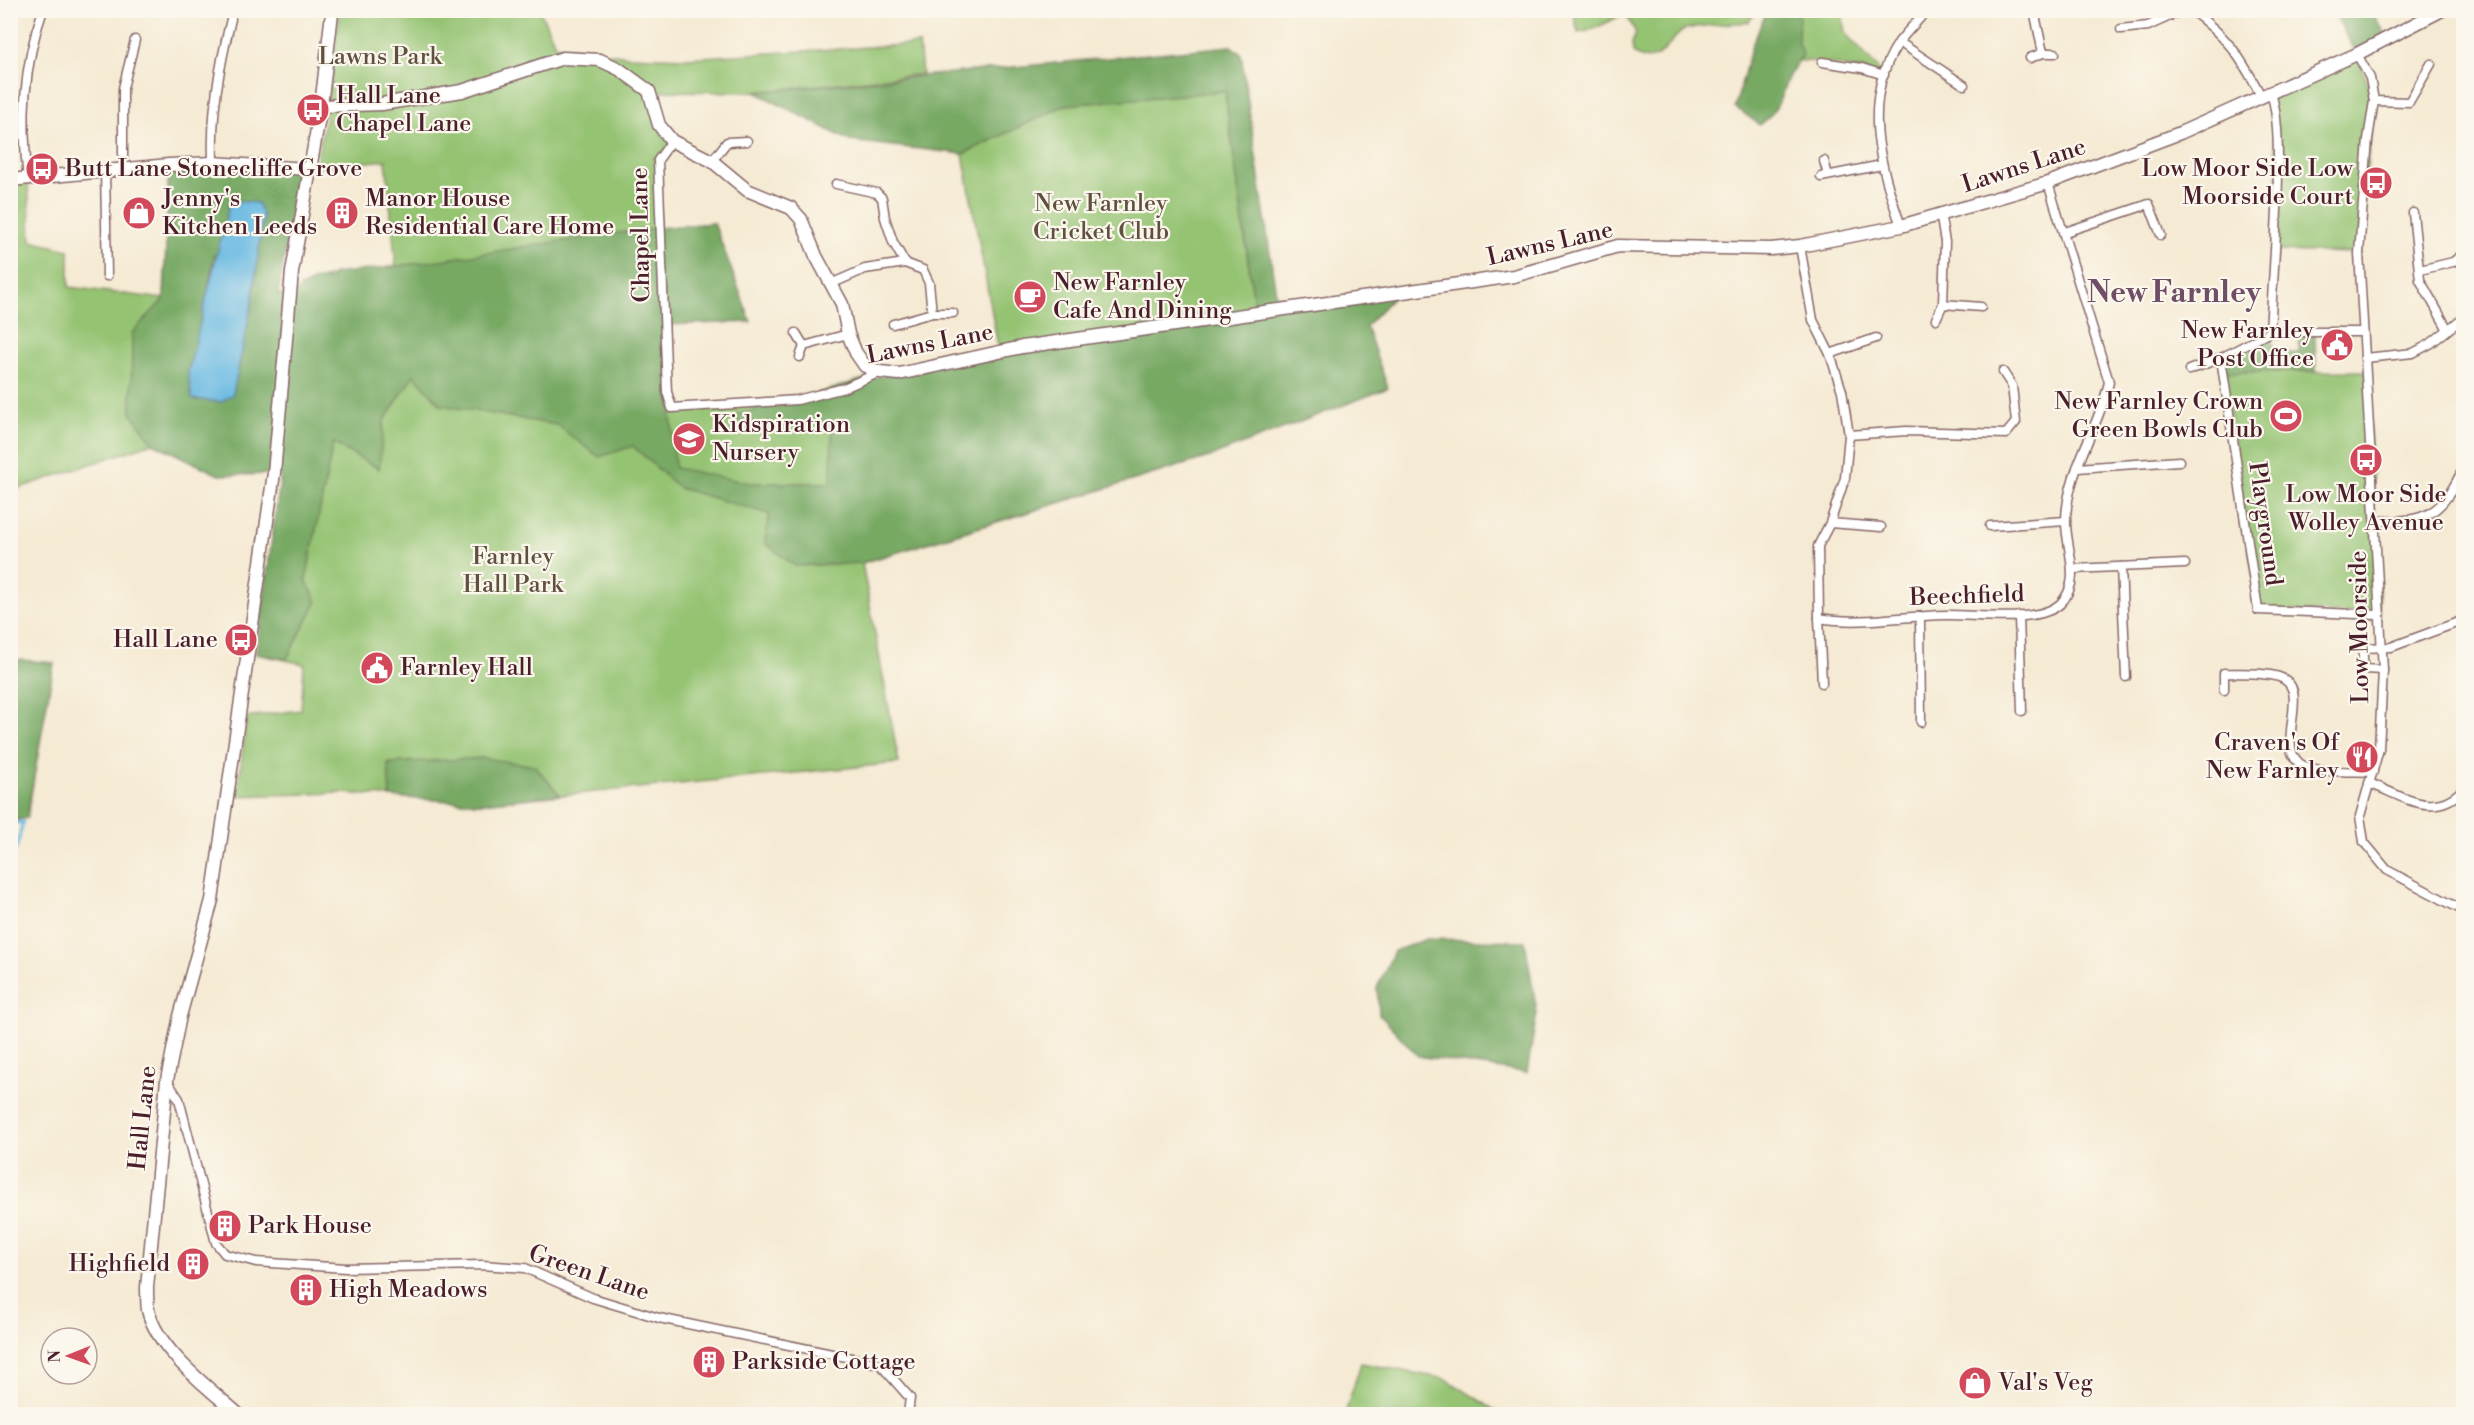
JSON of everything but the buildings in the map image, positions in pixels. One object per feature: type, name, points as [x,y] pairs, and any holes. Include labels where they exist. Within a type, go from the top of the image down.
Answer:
[{"type":"street","points":[[28,179],[22,136],[24,96],[28,61],[43,10]]},
{"type":"street","points":[[1901,226],[1882,165],[1875,121],[1884,75],[1899,42],[1927,10]]},
{"type":"street","points":[[2034,10],[2043,53]]},
{"type":"street","points":[[2121,29],[2148,26],[2183,10]]},
{"type":"street","points":[[2191,10],[2221,33],[2243,60],[2265,94],[2274,100],[2277,142],[2270,332]]},
{"type":"street","name":"Lawns Lane","points":[[672,408],[797,400],[844,388],[880,372],[899,374],[1022,347],[1288,306],[1514,276],[1618,246],[1771,249],[1800,246],[1901,226],[2048,183],[2180,133],[2357,54],[2442,10]]},
{"type":"street","name":"Hall Lane","points":[[238,1414],[166,1345],[154,1326],[148,1309],[147,1287],[167,1080],[180,1016],[212,900],[274,473],[292,272],[308,169],[321,106],[332,11]]},
{"type":"street","points":[[213,163],[212,124],[217,78],[231,19]]},
{"type":"street","points":[[123,168],[123,88],[135,40]]},
{"type":"street","points":[[1899,42],[1964,85]]},
{"type":"street","points":[[2030,58],[2043,53],[2055,53]]},
{"type":"street","name":"Low Moorside","points":[[2357,54],[2370,78],[2374,101],[2368,139],[2359,253],[2383,670],[2379,749],[2360,816],[2364,842],[2387,870],[2463,911]]},
{"type":"street","name":"Chapel Lane","points":[[321,106],[382,104],[462,91],[563,58],[600,60],[619,69],[649,91],[660,125],[672,141],[658,160],[667,392],[672,408]]},
{"type":"street","points":[[1822,62],[1862,68],[1884,75]]},
{"type":"street","points":[[2374,101],[2409,102],[2431,64]]},
{"type":"street","points":[[672,141],[712,161],[747,190],[791,208],[801,219],[816,256],[833,283],[842,304],[848,334],[856,353],[866,366],[880,372]]},
{"type":"street","points":[[712,161],[727,142],[747,141]]},
{"type":"street","points":[[1824,161],[1825,176],[1882,165]]},
{"type":"street","points":[[10,180],[123,168],[213,163],[308,169]]},
{"type":"street","points":[[105,170],[106,276]]},
{"type":"street","name":"Beechfield","points":[[1819,618],[1847,622],[1920,617],[2019,616],[2043,612],[2060,604],[2070,588],[2072,569],[2066,521],[2069,490],[2104,406],[2109,382],[2065,232],[2048,183]]},
{"type":"street","points":[[836,184],[877,193],[882,198],[885,218],[893,242],[905,263]]},
{"type":"street","points":[[2065,232],[2149,204],[2161,235]]},
{"type":"street","points":[[1935,319],[1943,304],[1945,242],[1940,213]]},
{"type":"street","points":[[2413,213],[2420,280],[2447,328]]},
{"type":"street","points":[[1800,246],[1813,320],[1830,354],[1842,391],[1850,435],[1845,478],[1830,523],[1818,546],[1822,683]]},
{"type":"street","points":[[2420,270],[2453,262],[2463,253]]},
{"type":"street","points":[[833,283],[865,269],[905,263],[923,270],[929,283],[932,313]]},
{"type":"street","points":[[1943,304],[1981,307]]},
{"type":"street","points":[[893,324],[932,313],[953,313]]},
{"type":"street","points":[[2365,358],[2413,353],[2430,344],[2463,317]]},
{"type":"street","points":[[2189,370],[2221,358],[2270,332],[2363,332]]},
{"type":"street","points":[[796,333],[804,346]]},
{"type":"street","points":[[804,346],[848,334]]},
{"type":"street","points":[[1830,354],[1876,339]]},
{"type":"street","points":[[800,357],[804,346]]},
{"type":"street","name":"Playground","points":[[2221,358],[2258,610],[2380,615]]},
{"type":"street","points":[[1850,435],[1906,431],[2006,434],[2016,422],[2012,386],[2003,372]]},
{"type":"street","points":[[2077,468],[2179,461]]},
{"type":"street","points":[[2376,521],[2411,521],[2435,511],[2453,489],[2463,467]]},
{"type":"street","points":[[1990,526],[2066,521]]},
{"type":"street","points":[[1830,523],[1881,527]]},
{"type":"street","points":[[2072,569],[2185,564]]},
{"type":"street","points":[[2121,567],[2126,677]]},
{"type":"street","points":[[2019,616],[2022,711]]},
{"type":"street","points":[[1920,617],[1922,722]]},
{"type":"street","points":[[2383,670],[2363,669],[2363,648],[2382,648],[2463,620]]},
{"type":"street","points":[[2224,690],[2224,673],[2281,677],[2291,686],[2295,703],[2289,744],[2294,759],[2306,767],[2373,772]]},
{"type":"street","points":[[2369,783],[2431,806],[2445,805],[2463,788]]},
{"type":"street","name":"Green Lane","points":[[167,1080],[179,1099],[216,1243],[225,1254],[256,1262],[346,1268],[482,1265],[525,1268],[593,1298],[659,1318],[880,1364],[910,1398],[908,1414]]},
{"type":"green space","points":[[1573,10],[1757,11],[1748,22],[1686,29],[1680,32],[1658,56],[1643,58],[1633,53],[1632,43],[1636,33],[1625,13],[1578,33]]},
{"type":"green space","name":"Farnley Hall Park","points":[[334,11],[540,11],[556,46],[628,56],[685,58],[919,44],[922,74],[755,92],[649,91],[672,141],[658,160],[659,226],[672,408],[756,403],[756,409],[1212,456],[862,563],[899,763],[481,803],[342,793],[237,796],[247,717],[301,710],[304,664],[256,654],[282,474],[300,287],[335,275],[396,267],[386,160],[315,168],[328,106],[339,18],[332,13]]},
{"type":"green space","points":[[1767,11],[1799,11],[1798,44],[1803,55],[1788,77],[1775,110],[1760,125],[1735,107],[1752,45]]},
{"type":"green space","points":[[1783,11],[1842,11],[1845,33],[1884,75],[1822,62],[1780,59]]},
{"type":"green space","points":[[2332,11],[2370,11],[2389,38],[2357,54]]},
{"type":"green space","points":[[1231,46],[1241,54],[1278,308],[1399,291],[1366,326],[1388,388],[1212,456],[862,563],[795,566],[765,543],[769,514],[679,488],[633,446],[599,457],[557,425],[441,405],[414,375],[384,421],[379,469],[333,443],[306,580],[317,601],[287,659],[256,654],[281,474],[219,475],[153,443],[131,413],[132,333],[164,299],[169,165],[299,168],[278,294],[291,296],[315,279],[332,280],[333,274],[618,233],[714,223],[751,322],[664,325],[675,468],[749,483],[831,483],[832,423],[738,423],[738,414],[756,410],[756,403],[797,400],[860,380],[1255,311],[1225,91],[1065,105],[963,154],[850,141],[755,92]],"holes":[[[263,217],[252,303],[233,394],[220,402],[193,399],[191,386],[214,256]]]},
{"type":"green space","points":[[2357,54],[2374,101],[2359,253],[2274,251],[2277,168],[2270,92]]},
{"type":"green space","name":"New Farnley Cricket Club","points":[[1225,91],[1255,311],[999,352],[963,154],[1065,105]]},
{"type":"green space","points":[[169,165],[299,168],[277,294],[219,475],[153,443],[11,491],[11,180],[28,179],[31,241],[69,250],[69,287],[164,299]]},
{"type":"green space","points":[[2270,332],[2275,353],[2299,353],[2300,332],[2315,332],[2316,371],[2224,372],[2221,358]]},
{"type":"green space","points":[[2366,371],[2380,615],[2258,610],[2224,372]]},
{"type":"green space","points":[[11,659],[54,663],[27,818],[11,821]]},
{"type":"green space","points":[[484,758],[535,766],[560,795],[481,803],[390,797],[388,763]]},
{"type":"green space","points":[[1427,939],[1525,941],[1537,1013],[1527,1073],[1418,1056],[1379,1014],[1377,988],[1394,951]]},
{"type":"green space","points":[[1361,1363],[1446,1379],[1501,1414],[1345,1414]]},
{"type":"water","points":[[238,201],[258,203],[263,217],[252,303],[233,394],[221,402],[192,399],[188,372],[229,205]]},
{"type":"waterway","points":[[10,824],[23,822],[16,849]]},
{"type":"place","name":"Hall Lane Chapel Lane","points":[[313,110]]},
{"type":"place","name":"Butt Lane Stonecliffe Grove","points":[[42,169]]},
{"type":"place","name":"Low Moor Side Low Moorside Court","points":[[2376,183]]},
{"type":"place","name":"Jenny's Kitchen Leeds","points":[[139,213]]},
{"type":"place","name":"Manor House Residential Care Home","points":[[342,213]]},
{"type":"place","name":"New Farnley Cafe And Dining","points":[[1030,297]]},
{"type":"place","name":"New Farnley Post Office","points":[[2337,345]]},
{"type":"place","name":"New Farnley Crown Green Bowls Club","points":[[2286,416]]},
{"type":"place","name":"Kidspiration Nursery","points":[[689,439]]},
{"type":"place","name":"Low Moor Side Wolley Avenue","points":[[2366,460]]},
{"type":"place","name":"Hall Lane","points":[[241,640]]},
{"type":"place","name":"Farnley Hall","points":[[377,668]]},
{"type":"place","name":"Craven's Of New Farnley","points":[[2362,757]]},
{"type":"place","name":"Park House","points":[[225,1226]]},
{"type":"place","name":"Highfield","points":[[193,1264]]},
{"type":"place","name":"High Meadows","points":[[306,1290]]},
{"type":"place","name":"Parkside Cottage","points":[[709,1362]]},
{"type":"place","name":"Val's Veg","points":[[1975,1383]]},
{"type":"district","name":"New Farnley","points":[[2174,293]]},
{"type":"park label","name":"Lawns Park","points":[[380,57]]}]
